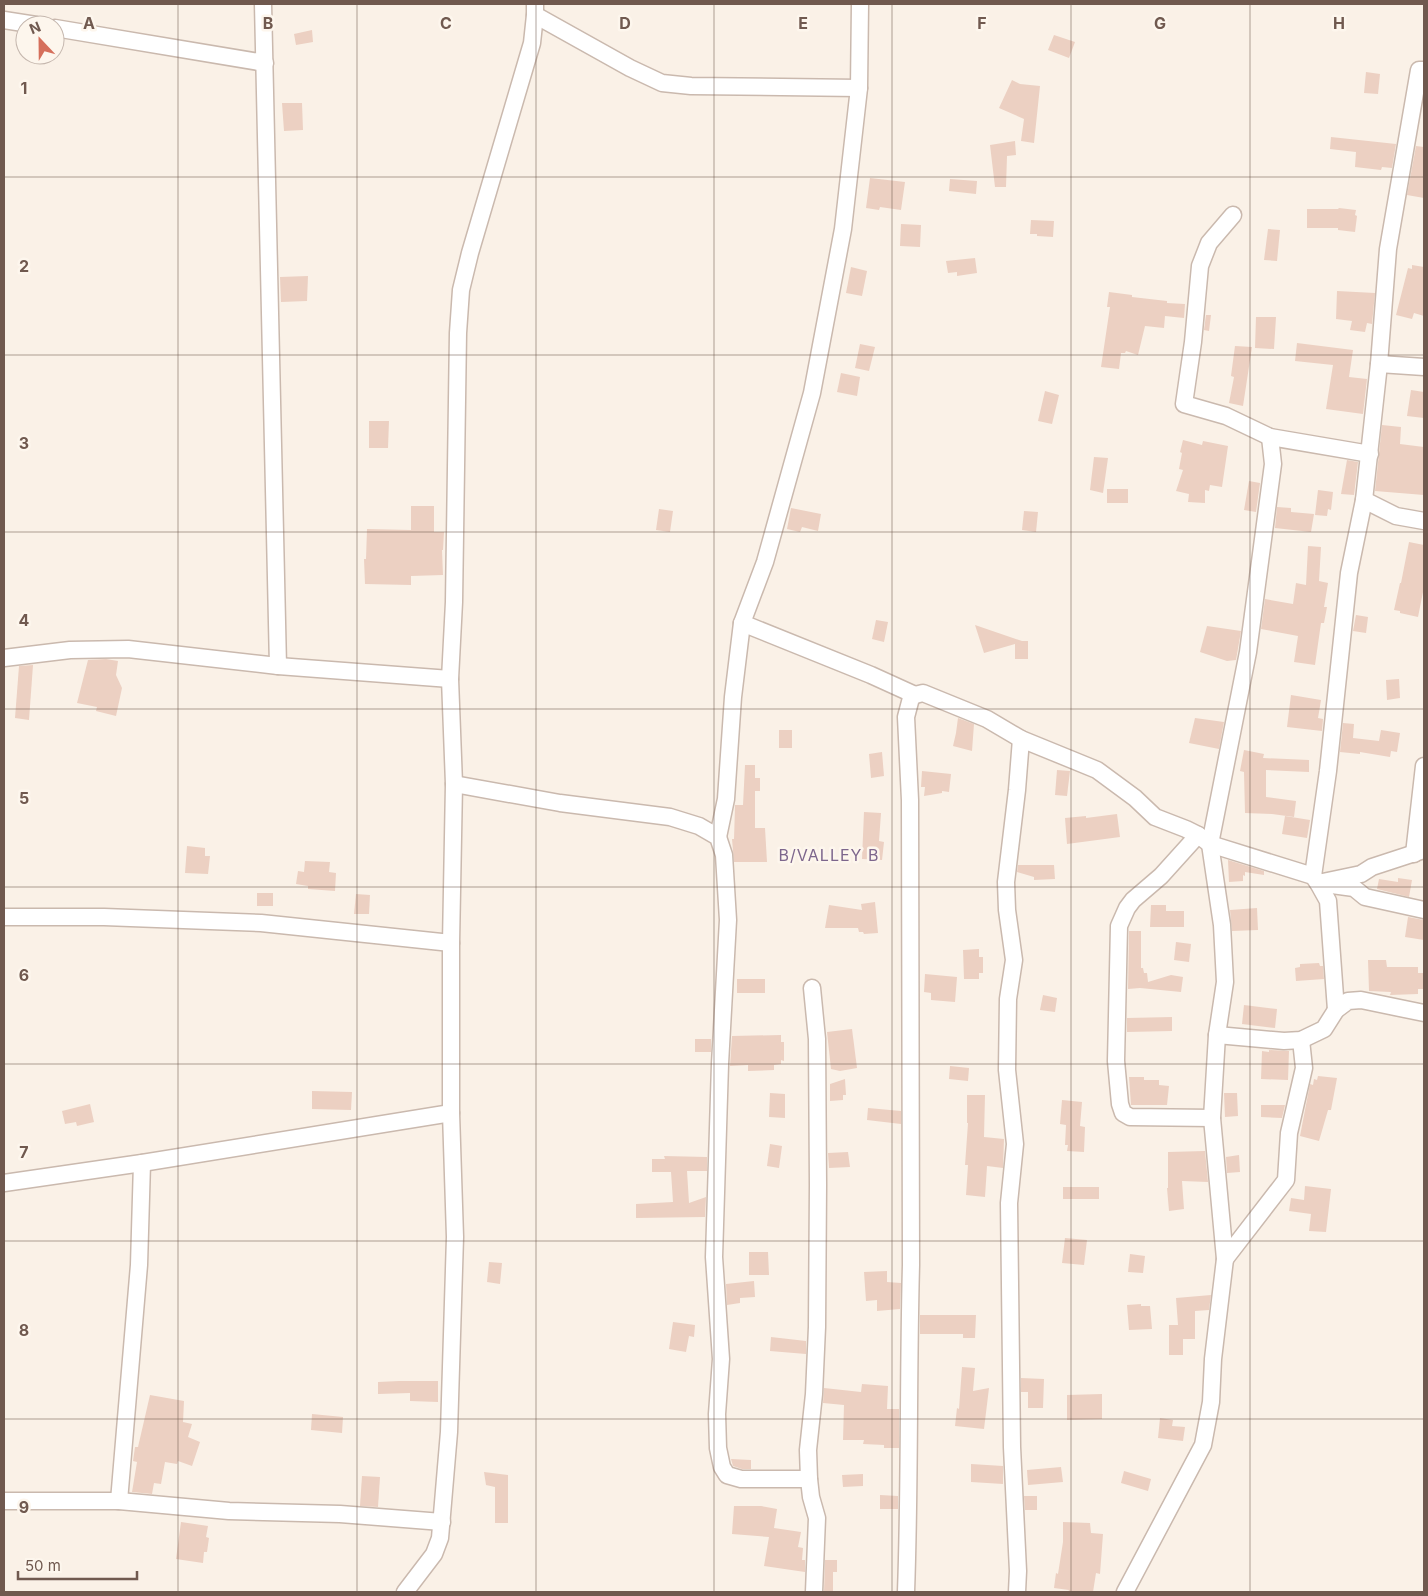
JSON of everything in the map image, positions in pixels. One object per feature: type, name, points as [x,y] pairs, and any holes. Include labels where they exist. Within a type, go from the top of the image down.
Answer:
[{"type":"street","points":[[263,4],[278,666]]},
{"type":"street","points":[[809,1478],[741,1479],[727,1475],[722,1467],[718,1448],[717,1414],[721,1359],[714,1257],[720,1064],[728,920],[724,855],[718,837],[726,799],[733,696],[742,622],[765,562],[812,393],[843,229],[859,88],[860,4]]},
{"type":"street","points":[[405,1592],[434,1554],[440,1538],[449,1432],[455,1238],[451,1113],[451,943],[454,784],[450,679],[454,592],[458,333],[461,290],[532,43],[535,9],[630,68],[662,83],[691,86],[859,88]]},
{"type":"street","points":[[65,30],[265,63]]},
{"type":"street","points":[[1336,1010],[1328,901],[1316,880],[1349,573],[1364,500],[1370,454],[1388,249],[1419,70],[1424,70]]},
{"type":"street","points":[[1233,215],[1209,243],[1200,266],[1193,342],[1184,404],[1226,416],[1270,437],[1370,454]]},
{"type":"street","points":[[1379,364],[1424,366]]},
{"type":"street","points":[[1125,1592],[1203,1445],[1211,1402],[1213,1359],[1226,1259],[1212,1118],[1218,1035],[1225,982],[1222,925],[1204,840],[1248,652],[1272,464],[1270,437]]},
{"type":"street","points":[[1364,500],[1396,516],[1424,521]]},
{"type":"street","points":[[742,622],[915,695]]},
{"type":"street","points":[[4,658],[70,650],[128,649],[278,666],[450,679]]},
{"type":"street","points":[[906,1592],[910,1500],[909,1342],[911,1265],[910,800],[906,717],[911,698],[923,693],[978,715],[1021,738],[1097,770],[1135,798],[1156,817],[1186,829],[1204,840],[1316,880],[1354,888],[1365,897],[1424,910]]},
{"type":"street","points":[[1017,1592],[1018,1571],[1012,1447],[1009,1204],[1015,1144],[1007,1070],[1008,999],[1014,960],[1007,910],[1006,882],[1021,738]]},
{"type":"street","points":[[1316,880],[1361,874],[1372,867],[1419,852],[1424,766]]},
{"type":"street","points":[[454,784],[560,803],[670,817],[699,826],[718,837]]},
{"type":"street","points":[[1204,840],[1133,900],[1121,918],[1116,1061],[1120,1104],[1123,1113],[1130,1118],[1212,1118]]},
{"type":"street","points":[[4,917],[104,916],[262,924],[451,943]]},
{"type":"street","points":[[812,988],[817,1039],[817,1327],[814,1394],[808,1450],[809,1478],[817,1518],[814,1592]]},
{"type":"street","points":[[1218,1035],[1284,1041],[1301,1040],[1324,1029],[1336,1010],[1348,1001],[1361,1000],[1424,1013]]},
{"type":"street","points":[[1226,1259],[1286,1180],[1289,1133],[1304,1068],[1301,1040]]},
{"type":"street","points":[[4,1184],[451,1113]]},
{"type":"street","points":[[119,1501],[139,1265],[142,1163]]},
{"type":"street","points":[[4,1501],[119,1501],[230,1512],[340,1514],[442,1522]]},
{"type":"building","points":[[312,30],[313,42],[296,45],[294,34]]},
{"type":"building","points":[[1054,35],[1075,42],[1069,58],[1048,50]]},
{"type":"building","points":[[1366,72],[1380,74],[1378,94],[1364,93]]},
{"type":"building","points":[[1012,80],[1020,84],[1040,86],[1034,143],[1021,141],[1024,119],[999,108]]},
{"type":"building","points":[[282,103],[302,103],[303,130],[284,131]]},
{"type":"building","points":[[1331,137],[1396,144],[1392,168],[1382,167],[1381,170],[1355,167],[1356,152],[1330,149]]},
{"type":"building","points":[[1015,141],[1016,155],[1007,156],[1006,187],[995,187],[990,145]]},
{"type":"building","points":[[1416,146],[1424,147],[1424,198],[1407,195]]},
{"type":"building","points":[[870,178],[905,182],[901,210],[880,207],[879,210],[866,208]]},
{"type":"building","points":[[950,179],[977,181],[976,194],[949,191]]},
{"type":"building","points":[[1339,208],[1356,210],[1355,232],[1338,230],[1338,228],[1307,228],[1307,209]]},
{"type":"building","points":[[1031,220],[1054,221],[1053,237],[1030,234]]},
{"type":"building","points":[[901,224],[921,225],[920,247],[900,246]]},
{"type":"building","points":[[1268,229],[1280,230],[1277,261],[1264,260]]},
{"type":"building","points":[[975,258],[977,273],[957,276],[957,272],[948,273],[946,261]]},
{"type":"building","points":[[1412,265],[1424,267],[1424,316],[1414,313],[1412,319],[1396,315],[1408,268],[1412,269]]},
{"type":"building","points":[[851,267],[867,271],[862,296],[846,293]]},
{"type":"building","points":[[308,276],[307,301],[281,302],[280,277]]},
{"type":"building","points":[[1337,291],[1375,293],[1372,324],[1367,323],[1365,332],[1350,330],[1352,321],[1336,319]]},
{"type":"building","points":[[1109,292],[1167,301],[1167,303],[1185,304],[1184,318],[1165,316],[1164,328],[1145,326],[1138,355],[1126,351],[1121,353],[1119,369],[1101,367],[1110,307],[1107,307]]},
{"type":"building","points":[[1206,315],[1211,315],[1209,331],[1204,330]]},
{"type":"building","points":[[1256,317],[1276,317],[1274,349],[1255,348]]},
{"type":"building","points":[[1297,343],[1353,350],[1349,377],[1367,379],[1363,414],[1326,409],[1333,365],[1295,361]]},
{"type":"building","points":[[860,344],[875,347],[869,371],[855,368]]},
{"type":"building","points":[[1235,346],[1252,347],[1243,406],[1229,403],[1234,377],[1231,376]]},
{"type":"building","points":[[841,373],[860,377],[857,396],[837,392]]},
{"type":"building","points":[[1411,390],[1424,392],[1424,418],[1407,416]]},
{"type":"building","points":[[1045,391],[1059,395],[1052,424],[1038,421]]},
{"type":"building","points":[[369,421],[389,421],[388,448],[369,448]]},
{"type":"building","points":[[1382,425],[1401,427],[1400,444],[1424,447],[1424,495],[1375,491]]},
{"type":"building","points":[[1183,440],[1202,445],[1203,441],[1228,446],[1222,487],[1210,485],[1209,491],[1205,490],[1205,503],[1188,502],[1189,494],[1176,491],[1183,470],[1179,469]]},
{"type":"building","points":[[1094,457],[1108,458],[1103,493],[1090,490]]},
{"type":"building","points":[[1347,460],[1358,462],[1354,495],[1341,494]]},
{"type":"building","points":[[1249,481],[1260,483],[1256,512],[1244,510]]},
{"type":"building","points":[[1107,489],[1128,489],[1128,503],[1107,503]]},
{"type":"building","points":[[1318,490],[1333,492],[1331,510],[1328,509],[1327,516],[1315,515]]},
{"type":"building","points":[[411,506],[434,506],[434,532],[444,532],[442,550],[443,575],[411,576],[411,585],[365,584],[364,559],[366,559],[367,529],[411,530]]},
{"type":"building","points":[[1277,507],[1291,508],[1291,512],[1314,514],[1311,532],[1275,528]]},
{"type":"building","points":[[791,508],[821,514],[818,531],[802,527],[800,532],[787,529]]},
{"type":"building","points":[[659,509],[673,511],[670,532],[656,530]]},
{"type":"building","points":[[1024,511],[1038,512],[1036,532],[1022,530]]},
{"type":"building","points":[[1409,542],[1424,545],[1424,587],[1418,617],[1394,610]]},
{"type":"building","points":[[1308,546],[1321,547],[1319,581],[1328,583],[1324,607],[1327,607],[1324,623],[1321,623],[1315,665],[1294,662],[1298,636],[1261,629],[1265,599],[1293,604],[1296,583],[1306,585]]},
{"type":"building","points":[[1356,615],[1368,617],[1366,633],[1353,631]]},
{"type":"building","points":[[876,620],[888,622],[884,642],[872,639]]},
{"type":"building","points":[[975,625],[1022,641],[1028,641],[1028,659],[1015,659],[1015,644],[984,653]]},
{"type":"building","points":[[1207,626],[1241,631],[1236,660],[1227,661],[1200,652]]},
{"type":"building","points":[[106,659],[118,661],[116,675],[122,688],[116,716],[96,711],[97,707],[77,703],[88,660]]},
{"type":"building","points":[[33,665],[29,720],[15,718],[19,666]]},
{"type":"building","points":[[1399,679],[1400,698],[1387,700],[1386,680]]},
{"type":"building","points":[[1291,695],[1321,700],[1318,718],[1323,719],[1322,731],[1287,727]]},
{"type":"building","points":[[958,718],[974,724],[972,751],[953,746]]},
{"type":"building","points":[[1195,718],[1224,722],[1219,749],[1189,743]]},
{"type":"building","points":[[1343,723],[1354,724],[1353,738],[1379,741],[1381,730],[1400,733],[1397,752],[1391,751],[1390,757],[1360,752],[1360,754],[1340,752]]},
{"type":"building","points":[[779,730],[792,730],[792,748],[779,748]]},
{"type":"building","points":[[1244,750],[1264,754],[1263,758],[1309,760],[1309,772],[1266,770],[1266,797],[1296,801],[1294,817],[1245,813],[1244,772],[1240,771]]},
{"type":"building","points":[[882,752],[884,776],[871,778],[869,754]]},
{"type":"building","points":[[745,765],[755,765],[755,778],[760,778],[760,791],[755,791],[755,828],[765,828],[767,862],[734,862],[732,839],[734,839],[735,805],[743,805]]},
{"type":"building","points":[[1057,770],[1070,771],[1067,796],[1055,795]]},
{"type":"building","points":[[922,771],[951,774],[949,792],[942,791],[942,793],[924,796],[925,787],[921,787]]},
{"type":"building","points":[[864,812],[881,813],[879,841],[884,842],[882,860],[862,859]]},
{"type":"building","points":[[1117,814],[1120,837],[1067,844],[1065,818],[1086,816],[1086,818]]},
{"type":"building","points":[[1285,816],[1310,820],[1307,838],[1282,834]]},
{"type":"building","points":[[187,846],[205,848],[205,856],[210,856],[208,874],[185,873]]},
{"type":"building","points":[[1228,860],[1264,871],[1264,875],[1245,872],[1243,881],[1229,882]]},
{"type":"building","points":[[305,861],[330,862],[329,872],[336,873],[335,891],[308,889],[308,886],[296,884],[298,871],[304,872]]},
{"type":"building","points":[[1018,865],[1054,865],[1055,879],[1034,880],[1034,877],[1017,872]]},
{"type":"building","points":[[1398,878],[1412,880],[1409,897],[1377,889],[1379,879],[1398,882]]},
{"type":"building","points":[[257,893],[273,893],[273,906],[257,906]]},
{"type":"building","points":[[356,894],[370,895],[369,914],[354,914]]},
{"type":"building","points":[[875,902],[878,933],[864,934],[859,932],[858,928],[825,928],[829,905],[862,910],[861,904]]},
{"type":"building","points":[[1151,905],[1166,905],[1166,911],[1184,911],[1184,927],[1150,927]]},
{"type":"building","points":[[1257,908],[1258,930],[1232,931],[1230,910]]},
{"type":"building","points":[[1408,917],[1424,920],[1424,940],[1405,937]]},
{"type":"building","points":[[1129,931],[1141,931],[1141,968],[1143,968],[1144,973],[1147,973],[1148,982],[1171,975],[1183,977],[1181,992],[1140,988],[1128,989]]},
{"type":"building","points":[[1176,942],[1191,944],[1189,962],[1174,960]]},
{"type":"building","points":[[979,949],[979,957],[983,957],[983,973],[979,973],[979,979],[964,979],[963,950]]},
{"type":"building","points":[[1368,960],[1386,960],[1387,967],[1418,967],[1418,973],[1423,973],[1423,989],[1418,989],[1418,994],[1390,995],[1391,992],[1369,991]]},
{"type":"building","points":[[1319,963],[1320,966],[1323,966],[1324,979],[1296,981],[1295,968],[1300,967],[1300,964]]},
{"type":"building","points":[[925,974],[957,977],[955,1002],[931,1000],[931,993],[924,992]]},
{"type":"building","points":[[737,979],[765,979],[765,993],[737,993]]},
{"type":"building","points":[[1043,995],[1057,998],[1055,1012],[1040,1010]]},
{"type":"building","points":[[1244,1005],[1277,1009],[1275,1028],[1242,1024]]},
{"type":"building","points":[[1172,1017],[1172,1031],[1127,1032],[1127,1018]]},
{"type":"building","points":[[852,1029],[857,1068],[840,1071],[831,1069],[827,1032]]},
{"type":"building","points":[[781,1035],[781,1042],[784,1042],[784,1061],[781,1060],[781,1064],[774,1065],[774,1070],[748,1071],[748,1065],[730,1066],[732,1036]]},
{"type":"building","points":[[695,1039],[711,1039],[711,1052],[695,1052]]},
{"type":"building","points":[[1269,1050],[1289,1051],[1288,1080],[1261,1079],[1262,1051],[1269,1052]]},
{"type":"building","points":[[950,1066],[969,1068],[968,1081],[949,1079]]},
{"type":"building","points":[[1318,1076],[1337,1078],[1331,1110],[1328,1110],[1319,1141],[1300,1136],[1310,1084],[1313,1085],[1314,1079],[1317,1080]]},
{"type":"building","points":[[1129,1077],[1159,1080],[1159,1085],[1169,1086],[1167,1105],[1131,1105]]},
{"type":"building","points":[[845,1079],[846,1095],[843,1095],[843,1100],[830,1101],[830,1084]]},
{"type":"building","points":[[312,1091],[352,1092],[351,1110],[312,1109]]},
{"type":"building","points":[[770,1093],[785,1094],[785,1118],[769,1117]]},
{"type":"building","points":[[1224,1093],[1237,1093],[1238,1116],[1225,1117]]},
{"type":"building","points":[[967,1095],[985,1095],[984,1137],[1004,1139],[1003,1168],[987,1166],[985,1197],[966,1195],[968,1165],[965,1165],[968,1123]]},
{"type":"building","points":[[1062,1100],[1082,1102],[1080,1126],[1085,1127],[1084,1152],[1067,1151],[1068,1145],[1065,1145],[1066,1125],[1060,1124]]},
{"type":"building","points":[[90,1104],[94,1122],[77,1126],[76,1122],[65,1124],[62,1111]]},
{"type":"building","points":[[1261,1105],[1285,1105],[1282,1118],[1261,1117]]},
{"type":"building","points":[[868,1108],[901,1111],[901,1124],[867,1120]]},
{"type":"building","points":[[770,1144],[782,1146],[779,1168],[767,1166]]},
{"type":"building","points":[[1205,1151],[1208,1182],[1182,1181],[1184,1209],[1169,1211],[1167,1188],[1168,1152]]},
{"type":"building","points":[[848,1152],[850,1167],[829,1168],[828,1153]]},
{"type":"building","points":[[1239,1155],[1240,1172],[1227,1173],[1226,1157]]},
{"type":"building","points":[[664,1156],[707,1157],[707,1171],[687,1171],[689,1203],[706,1197],[705,1217],[636,1218],[636,1204],[673,1202],[671,1172],[652,1172],[652,1159],[665,1159]]},
{"type":"building","points":[[1305,1186],[1331,1189],[1326,1232],[1309,1231],[1311,1214],[1289,1211],[1291,1198],[1304,1200]]},
{"type":"building","points":[[1063,1187],[1099,1187],[1099,1199],[1063,1199]]},
{"type":"building","points":[[1065,1238],[1087,1240],[1084,1265],[1062,1263]]},
{"type":"building","points":[[749,1252],[768,1252],[769,1275],[749,1275]]},
{"type":"building","points":[[1130,1254],[1145,1256],[1143,1273],[1128,1272]]},
{"type":"building","points":[[489,1262],[502,1263],[500,1284],[487,1282]]},
{"type":"building","points":[[887,1271],[887,1282],[901,1283],[900,1309],[877,1311],[877,1300],[866,1301],[864,1272]]},
{"type":"building","points":[[754,1281],[755,1297],[740,1298],[740,1303],[727,1305],[726,1284]]},
{"type":"building","points":[[1211,1295],[1209,1310],[1195,1311],[1195,1339],[1183,1339],[1183,1355],[1169,1355],[1169,1325],[1178,1325],[1176,1298]]},
{"type":"building","points":[[1141,1304],[1141,1306],[1150,1306],[1152,1329],[1129,1330],[1127,1305]]},
{"type":"building","points":[[920,1315],[976,1315],[975,1338],[963,1338],[963,1334],[920,1334]]},
{"type":"building","points":[[673,1322],[695,1325],[694,1337],[689,1336],[686,1352],[669,1349]]},
{"type":"building","points":[[771,1337],[806,1341],[806,1354],[770,1351]]},
{"type":"building","points":[[962,1367],[975,1368],[973,1391],[989,1388],[984,1429],[955,1426],[957,1408],[959,1409]]},
{"type":"building","points":[[1021,1378],[1044,1379],[1043,1408],[1028,1408],[1028,1392],[1021,1392]]},
{"type":"building","points":[[438,1381],[438,1402],[410,1401],[410,1393],[378,1394],[378,1382]]},
{"type":"building","points":[[862,1384],[888,1386],[887,1409],[899,1409],[899,1448],[884,1448],[884,1445],[863,1444],[864,1440],[843,1440],[844,1405],[823,1403],[824,1388],[861,1392]]},
{"type":"building","points":[[1102,1394],[1102,1419],[1067,1420],[1067,1395]]},
{"type":"building","points":[[150,1395],[184,1401],[183,1422],[192,1424],[188,1437],[200,1442],[192,1466],[178,1461],[177,1464],[165,1462],[161,1484],[154,1483],[152,1494],[132,1492],[137,1462],[133,1461],[135,1447],[138,1447]]},
{"type":"building","points":[[312,1414],[343,1417],[342,1433],[311,1430]]},
{"type":"building","points":[[1160,1418],[1173,1420],[1172,1426],[1185,1427],[1183,1441],[1158,1438]]},
{"type":"building","points":[[731,1459],[751,1460],[751,1469],[733,1466]]},
{"type":"building","points":[[971,1464],[1003,1466],[1003,1484],[971,1482]]},
{"type":"building","points":[[1061,1467],[1063,1482],[1028,1485],[1027,1470]]},
{"type":"building","points":[[1124,1471],[1151,1479],[1148,1491],[1121,1483]]},
{"type":"building","points":[[484,1472],[508,1475],[508,1523],[495,1523],[495,1487],[486,1485]]},
{"type":"building","points":[[863,1474],[863,1486],[843,1487],[842,1475]]},
{"type":"building","points":[[362,1476],[380,1477],[378,1507],[360,1506]]},
{"type":"building","points":[[880,1495],[898,1496],[898,1509],[880,1509]]},
{"type":"building","points":[[1024,1496],[1037,1496],[1037,1510],[1025,1510]]},
{"type":"building","points":[[734,1506],[761,1506],[777,1509],[774,1528],[801,1532],[798,1547],[803,1548],[802,1560],[805,1560],[805,1572],[764,1566],[769,1537],[732,1534]]},
{"type":"building","points":[[181,1522],[208,1526],[206,1537],[209,1538],[207,1552],[204,1552],[203,1563],[176,1559]]},
{"type":"building","points":[[1063,1522],[1090,1523],[1091,1533],[1103,1534],[1100,1574],[1096,1573],[1093,1592],[1068,1592],[1069,1590],[1054,1588],[1063,1542]]},
{"type":"building","points":[[825,1560],[837,1560],[837,1572],[833,1572],[833,1592],[824,1592]]},
{"type":"district","name":"B/VALLEY B","points":[[829,855]]}]
